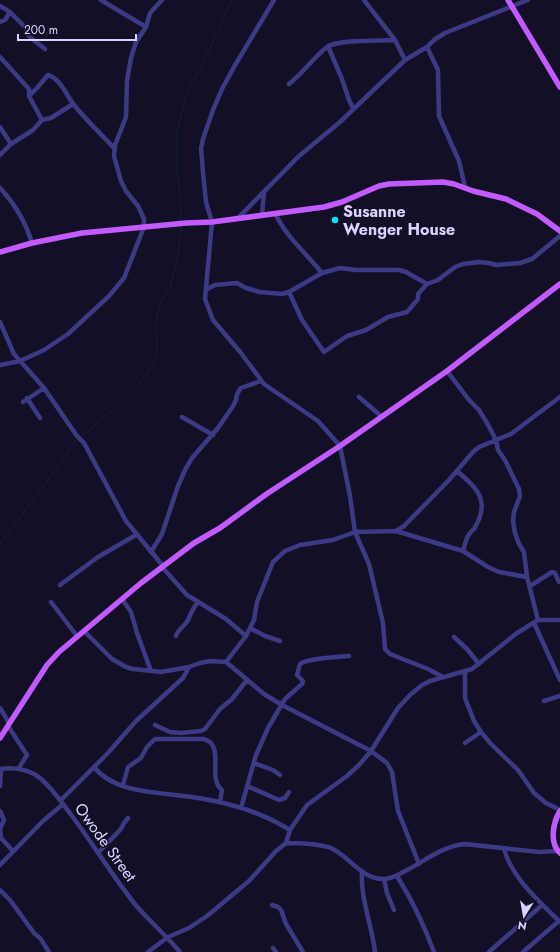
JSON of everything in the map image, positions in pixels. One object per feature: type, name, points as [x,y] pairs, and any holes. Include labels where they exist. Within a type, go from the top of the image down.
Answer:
[{"type":"main road","points":[[508,0],[560,87]]},
{"type":"main road","points":[[0,252],[32,243],[82,233],[212,222],[324,207],[342,202],[369,190],[389,184],[443,182],[465,187],[473,191],[506,199],[519,205],[545,219],[560,231]]},
{"type":"main road","points":[[0,738],[46,665],[77,636],[122,598],[194,543],[220,528],[268,493],[340,446],[447,371],[560,284]]},
{"type":"main road","points":[[559,852],[556,848],[553,837],[556,817],[560,811]]},
{"type":"street","points":[[101,0],[146,27]]},
{"type":"street","points":[[0,365],[20,361],[44,350],[68,334],[110,296],[124,278],[144,228],[144,219],[138,206],[126,191],[121,181],[114,156],[114,148],[126,117],[127,81],[131,58],[136,42],[146,27],[150,14],[162,0]]},
{"type":"street","points":[[274,0],[222,89],[212,110],[203,139],[201,148],[206,202],[212,222],[205,299],[213,320],[241,353],[261,381],[271,390],[318,421],[340,446],[356,532],[369,564],[383,623],[385,649],[390,654],[428,669],[443,677]]},
{"type":"street","points":[[364,0],[395,40],[405,60]]},
{"type":"street","points":[[238,218],[299,156],[319,140],[405,60],[427,47],[434,40],[446,33],[528,0]]},
{"type":"street","points":[[0,6],[10,12],[26,29],[28,35],[45,49]]},
{"type":"street","points":[[0,22],[5,20],[10,12]]},
{"type":"street","points":[[289,84],[298,78],[328,46],[335,43],[395,40]]},
{"type":"street","points":[[328,46],[353,108]]},
{"type":"street","points":[[427,47],[438,70],[439,116],[459,161],[465,187]]},
{"type":"street","points":[[0,57],[28,89],[29,96],[42,120]]},
{"type":"street","points":[[29,96],[48,75],[53,76],[73,104],[114,148]]},
{"type":"street","points":[[0,155],[11,144],[33,130],[42,120],[51,118],[73,104]]},
{"type":"street","points":[[0,127],[11,144]]},
{"type":"street","points":[[0,188],[7,195],[21,216],[28,229],[32,243]]},
{"type":"street","points":[[262,215],[264,192]]},
{"type":"street","points":[[275,213],[281,226],[287,234],[322,273]]},
{"type":"street","points":[[289,292],[302,320],[324,352],[347,336],[366,330],[388,318],[407,312],[418,299],[418,294],[427,284],[438,280],[455,267],[463,264],[479,262],[489,262],[496,265],[527,261],[545,249],[560,236]]},
{"type":"street","points":[[207,289],[215,285],[237,283],[246,288],[260,292],[282,294],[289,292],[322,273],[340,268],[356,270],[399,270],[406,272],[427,284]]},
{"type":"street","points":[[0,322],[14,354],[44,388],[77,436],[84,443],[126,521],[136,535],[187,595],[226,619],[246,636]]},
{"type":"street","points":[[447,371],[469,400],[479,410],[487,423],[496,440],[498,450],[506,460],[518,489],[520,496],[514,512],[514,533],[524,552],[527,577],[536,622],[560,680]]},
{"type":"street","points":[[152,552],[162,534],[178,486],[192,458],[213,435],[233,406],[236,400],[236,394],[241,388],[261,381]]},
{"type":"street","points":[[40,418],[25,400],[44,388]]},
{"type":"street","points":[[359,397],[381,416]]},
{"type":"street","points":[[396,531],[404,526],[457,471],[472,452],[479,447],[511,434],[560,397]]},
{"type":"street","points":[[182,417],[213,435]]},
{"type":"street","points":[[457,471],[478,491],[482,502],[482,512],[474,528],[469,533],[463,550]]},
{"type":"street","points":[[226,662],[246,636],[250,628],[255,616],[257,602],[273,562],[280,555],[291,548],[300,545],[334,540],[356,532],[396,531],[463,550],[488,567],[499,572],[527,577]]},
{"type":"street","points":[[60,585],[98,557],[136,535]]},
{"type":"street","points":[[530,586],[552,572],[559,582]]},
{"type":"street","points":[[122,598],[131,612],[151,672]]},
{"type":"street","points":[[51,602],[77,636]]},
{"type":"street","points":[[176,636],[198,602]]},
{"type":"street","points":[[148,952],[168,937],[189,928],[207,916],[249,881],[268,859],[286,843],[290,830],[307,805],[360,765],[371,751],[398,708],[422,685],[443,677],[472,669],[517,633],[536,622],[560,620]]},
{"type":"street","points":[[250,628],[265,636],[280,641]]},
{"type":"street","points":[[84,631],[105,653],[118,663],[133,669],[161,672],[189,667],[210,661],[226,662],[247,680],[282,705],[371,751],[387,764],[392,772],[398,811],[419,864]]},
{"type":"street","points":[[454,637],[467,649],[479,664]]},
{"type":"street","points":[[241,808],[254,763],[268,728],[285,699],[302,684],[303,681],[297,675],[301,663],[319,659],[349,656]]},
{"type":"street","points":[[0,865],[62,802],[135,723],[183,678],[189,667]]},
{"type":"street","points":[[465,672],[465,698],[474,721],[490,743],[518,770],[534,793],[546,803],[560,811]]},
{"type":"street","points":[[155,724],[170,732],[181,733],[201,731],[205,729],[220,709],[232,699],[247,680]]},
{"type":"street","points":[[544,701],[560,696]]},
{"type":"street","points":[[0,708],[27,755],[19,768]]},
{"type":"street","points":[[465,743],[482,732]]},
{"type":"street","points":[[123,785],[128,767],[141,758],[147,747],[155,739],[204,740],[210,742],[215,749],[217,785],[222,790],[220,802]]},
{"type":"street","points":[[254,763],[273,770],[280,775]]},
{"type":"street","points":[[94,767],[108,779],[123,785],[158,794],[191,796],[220,802],[264,816],[290,830]]},
{"type":"street","name":"Owode Street","points":[[0,769],[19,768],[40,778],[62,802],[134,903],[168,937],[180,952]]},
{"type":"street","points":[[0,769],[0,786]]},
{"type":"street","points":[[247,786],[279,800],[285,798],[289,792]]},
{"type":"street","points":[[0,811],[4,820],[0,830],[1,838],[13,851]]},
{"type":"street","points":[[99,852],[121,829],[128,818]]},
{"type":"street","points":[[286,843],[324,846],[331,848],[369,876],[377,879],[397,876],[444,849],[455,845],[465,844],[539,852],[559,852]]},
{"type":"street","points":[[504,849],[508,863],[517,875],[542,904],[560,921],[523,952]]},
{"type":"street","points":[[362,871],[361,884],[375,952]]},
{"type":"street","points":[[397,876],[417,909],[434,952]]},
{"type":"street","points":[[384,879],[387,893],[394,910]]},
{"type":"street","points":[[0,890],[10,900],[34,933],[40,938],[49,952]]},
{"type":"street","points":[[489,952],[542,904]]},
{"type":"street","points":[[272,905],[281,910],[286,924],[303,952]]},
{"type":"waterway","points":[[181,221],[177,171],[177,131],[186,95],[197,76],[232,0]]},
{"type":"waterway","points":[[80,436],[91,429],[129,395],[153,365],[156,356],[157,317],[159,308],[169,289],[176,264],[181,226]]},
{"type":"waterway","points":[[0,544],[60,464],[77,438]]},
{"type":"place","name":"Susanne Wenger House","points":[[335,220]]}]
